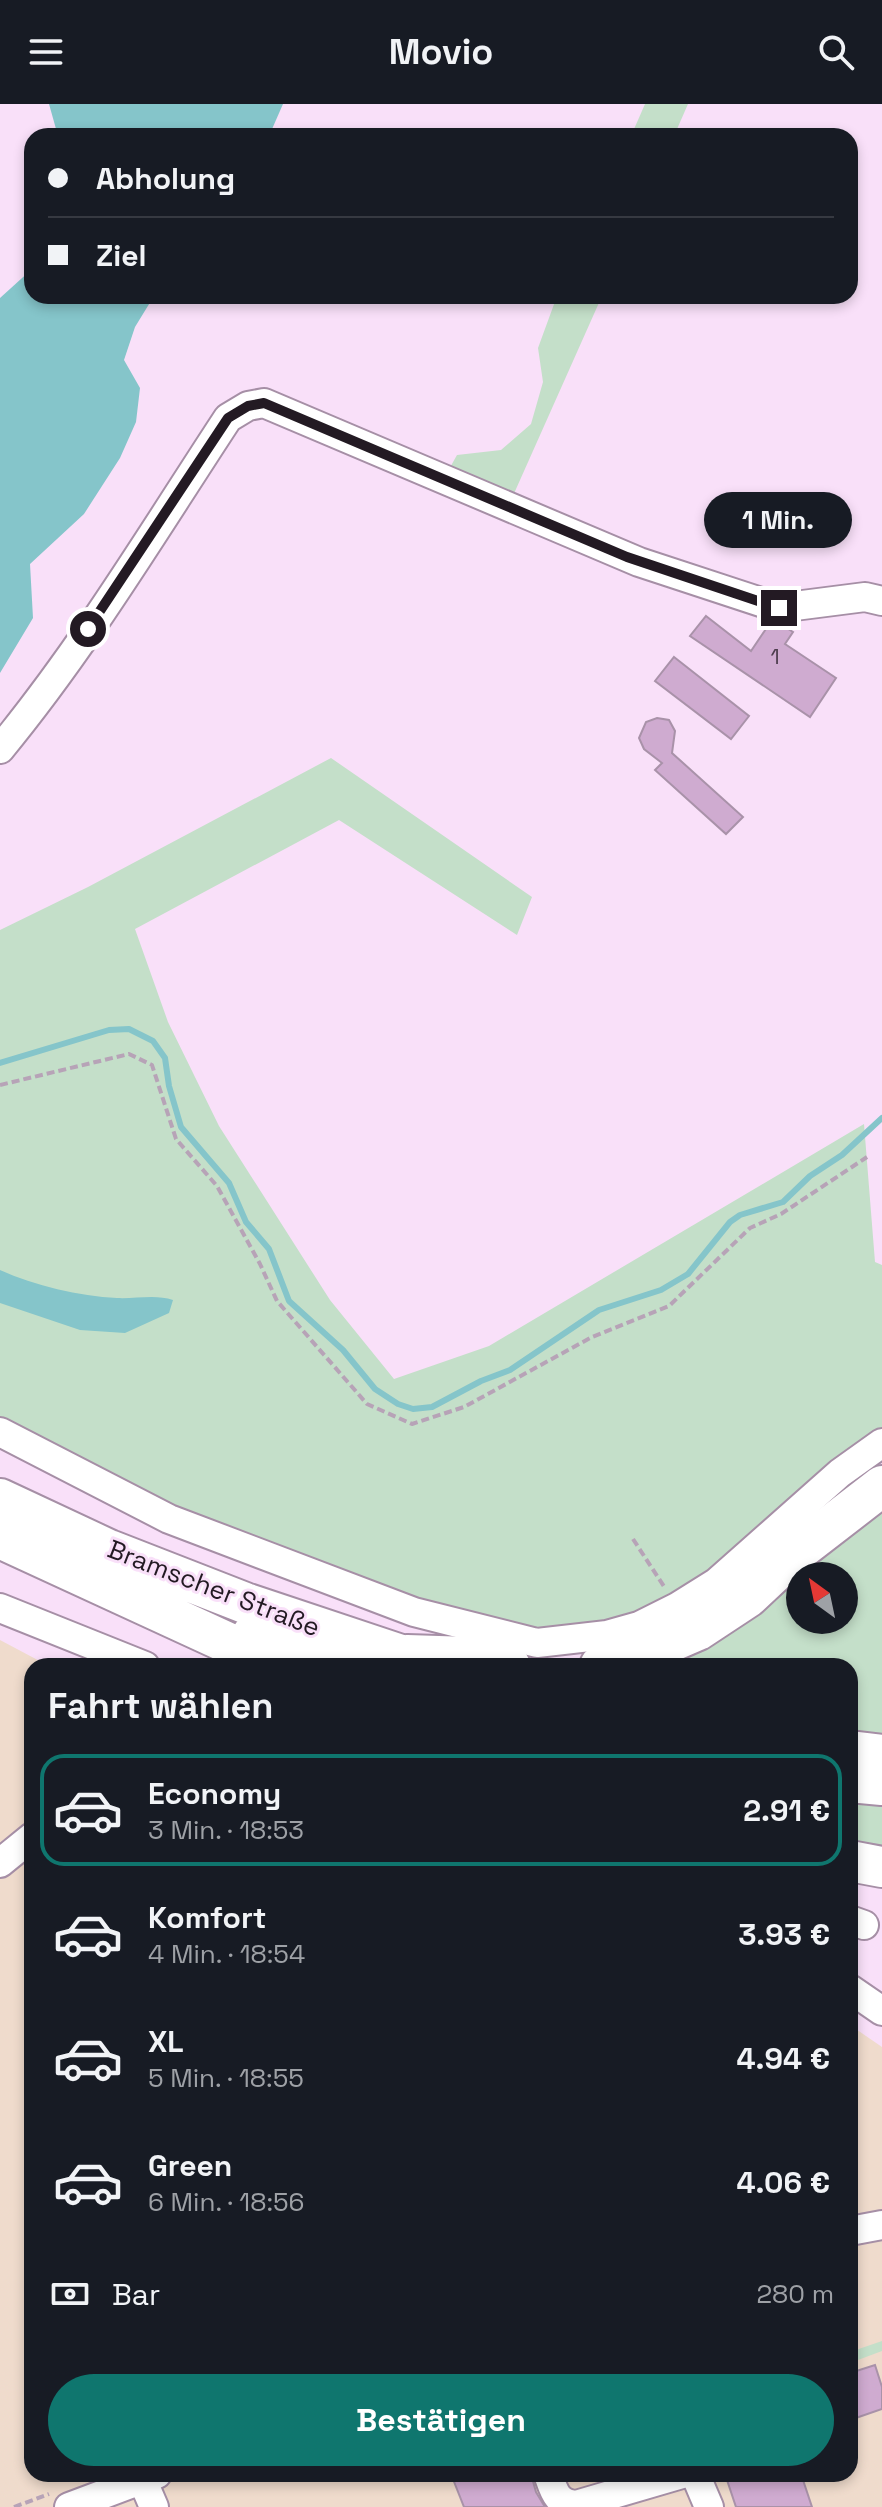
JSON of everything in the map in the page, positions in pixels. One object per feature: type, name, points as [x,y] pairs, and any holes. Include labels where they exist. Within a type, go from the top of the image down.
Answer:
[{"type":"highway","points":[[630,1658],[698,1630],[748,1597],[794,1554],[882,1486]]},
{"type":"highway","name":"Bramscher Straße","points":[[0,1499],[109,1550],[245,1603],[411,1658]]},
{"type":"highway","points":[[0,1538],[260,1658]]},
{"type":"highway","points":[[92,1581],[318,1658]]},
{"type":"highway","name":"Bramscher Straße","points":[[452,1658],[474,1658]]},
{"type":"highway","points":[[858,1752],[882,1755]]},
{"type":"highway","points":[[858,1783],[882,1785]]},
{"type":"highway","points":[[858,1862],[882,1867]]},
{"type":"street","points":[[0,749],[39,700],[105,605],[228,418],[248,406],[264,403],[627,557],[779,608],[865,597],[882,601]]},
{"type":"street","points":[[0,1432],[169,1519],[414,1612],[537,1643],[584,1638],[639,1626],[677,1607],[717,1582],[840,1473],[882,1443]]},
{"type":"street","points":[[0,1608],[119,1658]]},
{"type":"street","points":[[0,1863],[24,1846]]},
{"type":"street","points":[[858,1994],[882,2011]]},
{"type":"street","points":[[858,2230],[882,2225]]},
{"type":"street","points":[[69,2507],[136,2482]]},
{"type":"street","points":[[150,2482],[154,2507]]},
{"type":"street","points":[[551,2482],[555,2496],[564,2504],[576,2505],[655,2482]]},
{"type":"street","points":[[698,2482],[709,2507]]},
{"type":"path","points":[[0,1085],[129,1054],[152,1065],[176,1139],[217,1186],[277,1301],[367,1404],[412,1424],[464,1407],[592,1337],[669,1306],[750,1228],[781,1214],[867,1157]]},
{"type":"path","points":[[633,1539],[677,1607]]},
{"type":"shaded area","points":[[49,104],[283,104],[272,128],[56,128]]},
{"type":"shaded area","points":[[645,104],[688,104],[678,128],[634,128]]},
{"type":"shaded area","points":[[24,276],[24,304],[149,304],[135,327],[124,360],[140,388],[136,422],[120,458],[84,514],[30,564],[33,618],[0,673],[0,298]]},
{"type":"shaded area","points":[[554,304],[598,304],[508,507],[443,480],[457,455],[501,450],[531,424],[543,382],[538,348]]},
{"type":"shaded area","points":[[331,758],[532,897],[517,935],[339,820],[135,929],[168,1022],[219,1126],[330,1300],[394,1379],[489,1346],[864,1124],[875,1262],[882,1265],[882,1443],[717,1582],[572,1640],[414,1612],[0,1432],[0,930],[88,887]]},
{"type":"shaded area","points":[[0,1270],[28,1281],[73,1292],[102,1297],[173,1300],[169,1313],[125,1333],[80,1330],[0,1303]]},
{"type":"shaded area","points":[[882,1486],[882,1755],[858,1752],[858,1658],[613,1658]]},
{"type":"shaded area","points":[[0,1640],[34,1658],[24,1658],[24,2482],[858,2482],[858,2030],[882,2047],[882,2507],[0,2507]]},
{"type":"shaded area","points":[[858,1783],[882,1785],[882,1867],[858,1862]]},
{"type":"shaded area","points":[[882,2341],[882,2351],[858,2360],[858,2349]]},
{"type":"building","points":[[706,616],[751,651],[770,623],[782,625],[793,632],[785,644],[836,678],[810,717],[690,636]]},
{"type":"building","points":[[674,657],[749,716],[731,739],[655,681]]},
{"type":"building","points":[[657,718],[669,720],[675,731],[672,753],[743,817],[726,834],[655,770],[662,763],[644,749],[639,738],[646,722]]},
{"type":"building","points":[[875,2365],[882,2387],[882,2409],[858,2417],[858,2370]]},
{"type":"building","points":[[454,2482],[533,2482],[545,2507],[464,2507]]},
{"type":"building","points":[[728,2482],[804,2482],[812,2507],[736,2507]]},
{"type":"waterway","points":[[0,1063],[109,1030],[129,1029],[153,1041],[165,1058],[169,1086],[181,1127],[229,1183],[246,1222],[269,1249],[289,1301],[343,1350],[375,1389],[398,1404],[413,1409],[432,1407],[481,1381],[510,1370],[599,1310],[661,1290],[688,1274],[730,1222],[740,1215],[783,1202],[882,1118]]},
{"type":"route","points":[[88,629],[228,418],[248,406],[264,403],[639,562],[779,608]]}]
